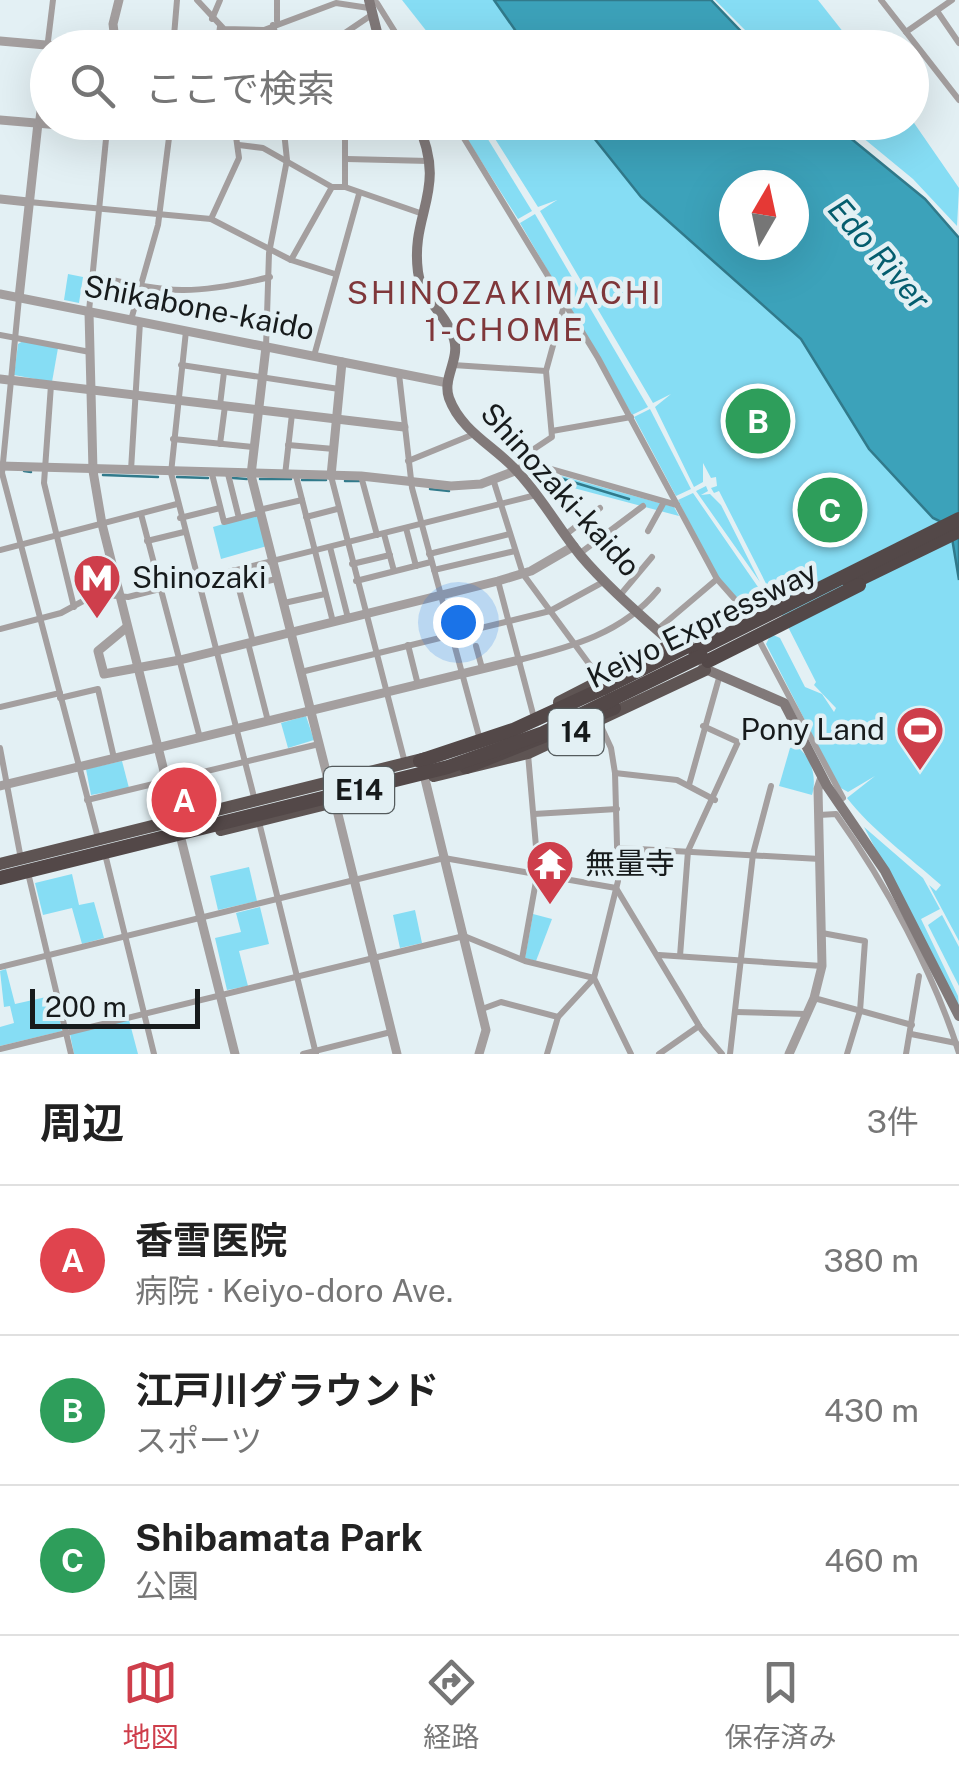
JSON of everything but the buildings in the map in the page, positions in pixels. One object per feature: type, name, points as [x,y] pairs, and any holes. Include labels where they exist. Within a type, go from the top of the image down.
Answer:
[{"type":"highway","name":"E14","points":[[441,774],[511,752],[614,708],[694,655],[932,539],[959,519]]},
{"type":"highway","name":"E14","points":[[932,539],[959,532]]},
{"type":"highway","name":"E14","points":[[412,763],[513,730],[603,684],[694,655],[767,620]]},
{"type":"highway","name":"14","points":[[0,874],[29,877],[528,753],[599,722],[694,655]]},
{"type":"highway","name":"Keiyo Expressway","points":[[0,874],[448,767],[543,733],[694,655]]},
{"type":"highway","name":"14","points":[[0,874],[21,859],[412,763],[603,684]]},
{"type":"main road","points":[[423,140],[432,183],[424,214],[418,273],[426,296],[454,338],[454,365]]},
{"type":"main road","name":"Shinozaki-kaido","points":[[454,365],[448,382],[452,404],[474,434],[515,468],[577,550],[606,580],[658,630],[719,678],[784,703],[822,777],[886,871],[959,1016]]},
{"type":"street","points":[[49,30],[53,0]]},
{"type":"street","points":[[114,30],[119,0]]},
{"type":"street","points":[[174,30],[177,0]]},
{"type":"street","points":[[197,0],[220,26],[249,30]]},
{"type":"street","points":[[212,18],[220,0]]},
{"type":"street","points":[[276,30],[278,0]]},
{"type":"street","points":[[881,0],[904,30]]},
{"type":"street","points":[[909,30],[952,0]]},
{"type":"street","points":[[258,30],[305,18],[336,3],[369,6]]},
{"type":"street","points":[[345,30],[377,3],[394,30]]},
{"type":"street","points":[[937,11],[959,43]]},
{"type":"street","points":[[220,26],[220,30]]},
{"type":"street","points":[[0,40],[30,43]]},
{"type":"street","points":[[929,62],[959,100]]},
{"type":"street","points":[[0,120],[30,122]]},
{"type":"street","points":[[36,140],[16,338],[6,380],[1,466],[98,840]]},
{"type":"street","points":[[106,140],[89,312],[93,471],[119,595],[235,1054]]},
{"type":"street","points":[[131,472],[135,321],[160,214],[169,140]]},
{"type":"street","points":[[211,219],[239,158],[238,140]]},
{"type":"street","points":[[285,140],[287,160],[269,253],[266,347],[250,475],[397,1054]]},
{"type":"street","points":[[343,140],[345,186]]},
{"type":"street","points":[[465,140],[631,417],[717,579],[746,613]]},
{"type":"street","points":[[239,145],[264,148],[332,187],[345,186],[424,214]]},
{"type":"street","points":[[346,160],[430,161]]},
{"type":"street","points":[[291,260],[332,187]]},
{"type":"street","points":[[314,357],[359,194]]},
{"type":"street","points":[[0,200],[211,219],[269,253],[335,274]]},
{"type":"street","points":[[95,276],[156,292],[222,288],[270,277]]},
{"type":"street","name":"Shikabone-kaido","points":[[0,294],[448,382]]},
{"type":"street","points":[[530,464],[528,454],[550,440],[552,431],[546,371],[565,302]]},
{"type":"street","points":[[186,331],[171,474],[255,802]]},
{"type":"street","points":[[0,336],[90,352]]},
{"type":"street","points":[[342,362],[331,476],[385,693],[412,763]]},
{"type":"street","points":[[182,365],[339,390]]},
{"type":"street","points":[[454,365],[546,371]]},
{"type":"street","points":[[220,444],[224,372]]},
{"type":"street","points":[[399,374],[410,481],[478,736]]},
{"type":"street","points":[[6,380],[404,427]]},
{"type":"street","points":[[51,385],[45,468],[55,536],[74,607]]},
{"type":"street","points":[[284,475],[292,414]]},
{"type":"street","points":[[552,431],[631,417]]},
{"type":"street","points":[[408,462],[474,434]]},
{"type":"street","points":[[174,439],[253,447]]},
{"type":"street","points":[[288,445],[334,449]]},
{"type":"street","points":[[1,466],[171,474],[361,476],[452,486],[492,479],[530,464],[678,505]]},
{"type":"street","points":[[212,474],[224,522],[302,500]]},
{"type":"street","points":[[228,474],[239,518]]},
{"type":"street","points":[[296,476],[333,622]]},
{"type":"street","points":[[361,476],[394,571]]},
{"type":"street","points":[[492,479],[523,574],[603,684]]},
{"type":"street","points":[[0,630],[74,607],[96,594],[160,590],[536,495]]},
{"type":"street","points":[[648,531],[664,502]]},
{"type":"street","points":[[0,550],[177,504]]},
{"type":"street","points":[[127,627],[98,651],[101,670],[110,675],[523,574],[577,550],[643,506]]},
{"type":"street","points":[[180,518],[220,508]]},
{"type":"street","points":[[565,535],[600,508]]},
{"type":"street","points":[[306,516],[338,509]]},
{"type":"street","points":[[140,514],[200,738]]},
{"type":"street","points":[[406,528],[416,566]]},
{"type":"street","points":[[148,541],[184,532]]},
{"type":"street","points":[[356,581],[432,562],[510,534]]},
{"type":"street","points":[[330,547],[348,618]]},
{"type":"street","points":[[432,562],[515,551]]},
{"type":"street","points":[[352,564],[390,555]]},
{"type":"street","points":[[620,594],[652,556]]},
{"type":"street","points":[[234,570],[268,721]]},
{"type":"street","points":[[658,630],[717,579]]},
{"type":"street","points":[[238,588],[276,580]]},
{"type":"street","points":[[300,672],[550,611],[606,580]]},
{"type":"street","points":[[498,581],[534,714]]},
{"type":"street","points":[[4,785],[576,646],[640,612],[658,590]]},
{"type":"street","points":[[283,604],[326,594]]},
{"type":"street","points":[[759,640],[843,798],[838,802]]},
{"type":"street","points":[[408,645],[418,685]]},
{"type":"street","points":[[476,646],[482,670]]},
{"type":"street","points":[[689,784],[719,678]]},
{"type":"street","points":[[0,707],[98,690],[114,759]]},
{"type":"street","points":[[547,1054],[558,1016],[594,978],[616,888],[620,848],[615,773],[611,748],[599,722]]},
{"type":"street","points":[[680,956],[688,851],[715,800],[738,742],[704,726]]},
{"type":"street","points":[[88,800],[320,744]]},
{"type":"street","points":[[0,748],[21,859]]},
{"type":"street","points":[[522,959],[537,873],[528,753]]},
{"type":"street","points":[[615,773],[689,784],[715,800]]},
{"type":"street","points":[[789,1054],[814,998],[822,966],[818,815],[822,777]]},
{"type":"street","points":[[425,778],[482,1009],[486,1030],[479,1054]]},
{"type":"street","points":[[730,1054],[753,854],[772,786]]},
{"type":"street","points":[[534,814],[617,809]]},
{"type":"street","points":[[818,815],[836,814],[850,833],[907,936],[959,1054]]},
{"type":"street","points":[[259,821],[316,1052]]},
{"type":"street","points":[[620,848],[820,858]]},
{"type":"street","points":[[106,858],[154,1054]]},
{"type":"street","points":[[0,967],[444,858],[616,888],[699,1026],[722,1054]]},
{"type":"street","points":[[29,877],[71,1054]]},
{"type":"street","points":[[822,933],[864,941],[860,1011],[847,1054]]},
{"type":"street","points":[[0,1049],[464,936],[522,959],[594,978],[631,1054]]},
{"type":"street","points":[[658,955],[822,966]]},
{"type":"street","points":[[906,1054],[920,976]]},
{"type":"street","points":[[814,998],[940,1042],[956,1044]]},
{"type":"street","points":[[482,1009],[501,1002],[558,1016]]},
{"type":"street","points":[[735,1012],[807,1014]]},
{"type":"street","points":[[659,1054],[699,1026]]},
{"type":"street","points":[[304,1054],[391,1032]]},
{"type":"street","points":[[937,1054],[940,1042]]},
{"type":"shaded area","points":[[402,0],[494,0],[515,30],[426,30]]},
{"type":"shaded area","points":[[715,0],[818,0],[842,30],[745,30]]},
{"type":"shaded area","points":[[468,140],[488,140],[532,211],[518,219]]},
{"type":"shaded area","points":[[496,140],[596,140],[641,197],[801,339],[869,449],[951,526],[959,580],[959,941],[929,885],[936,891],[941,885],[879,832],[847,798],[875,776],[848,792],[839,787],[766,644],[771,634],[780,638],[805,687],[822,694],[834,712],[836,708],[814,685],[816,682],[719,491],[714,493],[711,488],[717,486],[716,477],[711,478],[703,463],[703,482],[694,487],[655,407],[671,394],[653,403],[540,211],[557,200],[538,207]]},
{"type":"shaded area","points":[[866,140],[926,140],[959,188],[957,226],[913,179]]},
{"type":"shaded area","points":[[535,214],[648,407],[632,415],[520,223]]},
{"type":"shaded area","points":[[68,274],[83,277],[79,303],[64,300]]},
{"type":"shaded area","points":[[23,341],[58,348],[52,382],[14,375],[18,344]]},
{"type":"shaded area","points":[[650,409],[691,489],[676,496],[634,417]]},
{"type":"shaded area","points":[[529,467],[674,507],[679,516],[536,478]]},
{"type":"shaded area","points":[[706,486],[708,491],[701,495],[710,494],[721,505],[760,582],[696,491]]},
{"type":"shaded area","points":[[693,493],[766,604],[752,605],[738,599],[713,569],[678,500]]},
{"type":"shaded area","points":[[258,514],[267,546],[221,559],[213,527]]},
{"type":"shaded area","points":[[306,716],[314,740],[288,748],[281,723]]},
{"type":"shaded area","points":[[796,746],[812,768],[812,795],[779,786],[790,748]]},
{"type":"shaded area","points":[[122,761],[129,788],[91,795],[86,769]]},
{"type":"shaded area","points":[[864,827],[923,878],[940,909],[921,919],[958,996],[959,1007]]},
{"type":"shaded area","points":[[249,867],[257,901],[218,910],[210,876]]},
{"type":"shaded area","points":[[72,874],[79,905],[94,902],[104,938],[82,944],[72,908],[43,915],[35,883]]},
{"type":"shaded area","points":[[260,907],[269,944],[239,951],[248,986],[227,990],[215,938],[241,932],[236,913]]},
{"type":"shaded area","points":[[415,910],[422,943],[400,948],[393,915]]},
{"type":"shaded area","points":[[533,914],[552,919],[536,961],[525,958]]},
{"type":"shaded area","points":[[942,915],[959,947],[959,986],[928,925]]},
{"type":"shaded area","points":[[6,969],[15,1004],[55,995],[62,1031],[0,1046],[0,1027],[14,1023],[10,1006],[4,1007],[0,971]]},
{"type":"shaded area","points":[[129,1020],[138,1054],[74,1054],[70,1034]]},
{"type":"water","points":[[494,0],[711,0],[740,30],[515,30]]},
{"type":"water","name":"Edo River","points":[[596,140],[853,140],[925,199],[959,238],[959,580],[950,526],[933,518],[869,449],[801,339],[641,197]]},
{"type":"waterway","points":[[533,470],[629,499]]},
{"type":"waterway","points":[[24,471],[31,472]]},
{"type":"waterway","points":[[103,475],[158,477]]},
{"type":"waterway","points":[[177,477],[208,478]]},
{"type":"waterway","points":[[233,478],[247,479]]},
{"type":"waterway","points":[[260,479],[291,479]]},
{"type":"waterway","points":[[302,480],[326,480]]},
{"type":"waterway","points":[[345,481],[359,481]]},
{"type":"waterway","points":[[430,489],[449,491]]},
{"type":"place","name":"江戸川グラウンド","points":[[758,421]]},
{"type":"place","name":"Shibamata Park","points":[[830,510]]},
{"type":"place","name":"Shinozaki","points":[[97,620]]},
{"type":"place","name":"Pony Land","points":[[920,772]]},
{"type":"place","name":"香雪医院","points":[[184,800]]},
{"type":"place","name":"無量寺","points":[[550,906]]},
{"type":"district","name":"SHINOZAKIMACHI 1-CHOME","points":[[505,312]]}]
